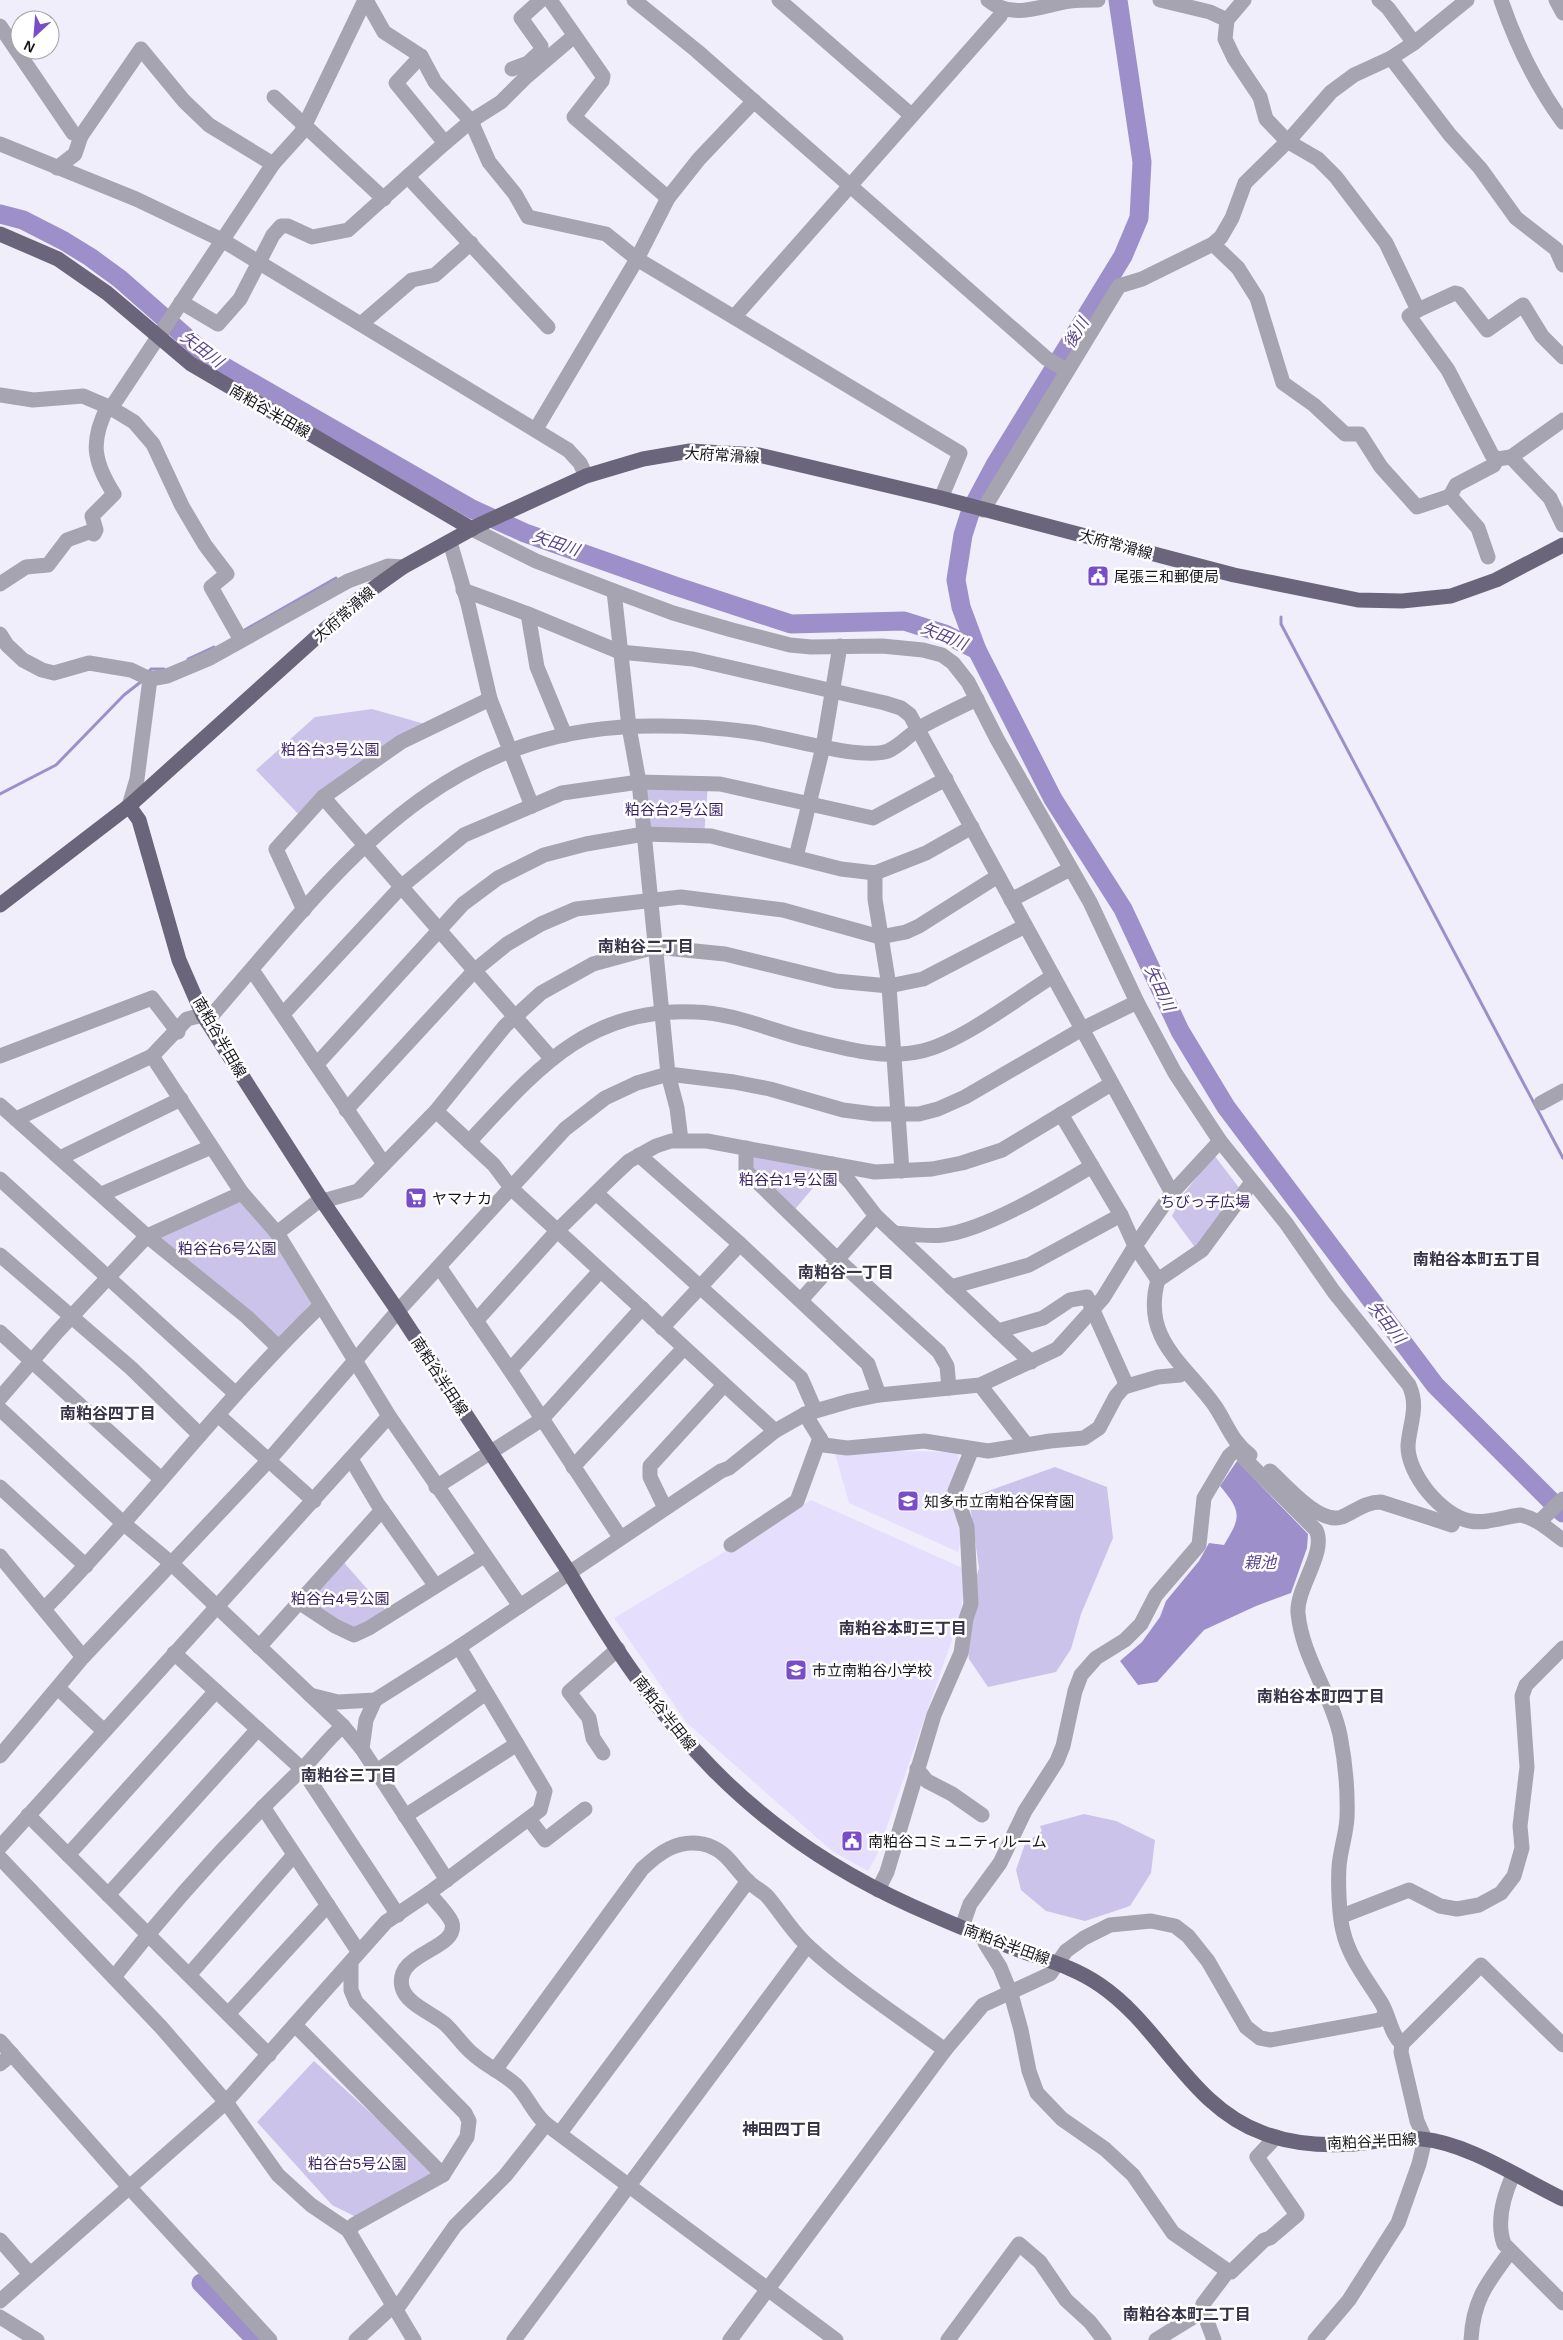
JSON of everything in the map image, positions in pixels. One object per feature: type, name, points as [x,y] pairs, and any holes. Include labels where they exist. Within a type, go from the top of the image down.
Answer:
[{"type":"main road","name":"南粕谷半田線","points":[[0,234],[58,259],[107,293],[158,334],[191,364],[220,382],[475,527]]},
{"type":"main road","name":"大府常滑線","points":[[0,905],[130,806],[361,596],[403,567],[475,527],[586,476],[642,459],[690,451],[759,455],[941,498],[1234,575],[1304,591],[1358,600],[1402,601],[1451,596],[1496,580],[1563,546]]},
{"type":"main road","name":"南粕谷半田線","points":[[130,806],[139,820],[179,960],[205,1018],[322,1200],[398,1311],[618,1649],[670,1724],[732,1789],[803,1846],[848,1875],[962,1927],[1058,1962],[1097,1982],[1116,1996],[1143,2024],[1182,2074],[1214,2105],[1245,2125],[1276,2137],[1321,2144],[1353,2144],[1395,2138],[1425,2139],[1467,2150],[1563,2199]]},
{"type":"street","points":[[366,0],[384,32],[422,56],[435,82],[471,121],[489,162],[515,194],[528,217],[606,234],[637,259],[735,316],[960,453],[941,498]]},
{"type":"street","points":[[0,584],[26,567],[48,565],[68,540],[90,532],[94,534],[96,530],[92,516],[114,494],[94,450],[98,430],[109,407],[273,164],[301,133],[366,0]]},
{"type":"street","points":[[512,69],[528,63],[541,51],[541,46],[521,18],[541,0]]},
{"type":"street","points":[[550,0],[602,76],[602,81],[574,117],[668,198]]},
{"type":"street","points":[[634,0],[754,101],[1046,358],[1067,371]]},
{"type":"street","points":[[779,0],[911,115]]},
{"type":"street","points":[[988,0],[1003,9],[1013,12],[1071,1],[1098,0]]},
{"type":"street","points":[[1160,0],[1210,12],[1227,20]]},
{"type":"street","points":[[1244,0],[1227,20],[1225,39],[1234,58],[1260,97],[1266,119],[1287,141],[1318,159],[1336,177],[1386,243],[1418,310]]},
{"type":"street","points":[[1379,0],[1388,8],[1414,43]]},
{"type":"street","points":[[983,510],[1119,286],[1142,279],[1213,244],[1221,237],[1232,218],[1245,183],[1287,141],[1331,92],[1354,75],[1391,58],[1414,43],[1466,0]]},
{"type":"street","points":[[1501,0],[1512,32],[1529,66],[1563,122]]},
{"type":"street","points":[[1556,0],[1563,13]]},
{"type":"street","points":[[735,316],[1000,16],[1003,9]]},
{"type":"street","points":[[0,26],[73,133],[81,136]]},
{"type":"street","points":[[178,306],[218,324],[240,299],[272,235],[281,226],[288,226],[312,237],[348,230],[444,143],[471,121],[501,102],[526,77],[574,36]]},
{"type":"street","points":[[57,168],[75,154],[81,136],[141,50],[184,101],[209,126],[273,164]]},
{"type":"street","points":[[422,56],[396,83],[444,143]]},
{"type":"street","points":[[1391,58],[1446,130],[1480,168],[1516,218],[1556,249],[1563,265]]},
{"type":"street","points":[[274,97],[384,199]]},
{"type":"street","points":[[536,429],[637,259],[668,198],[699,159],[754,101]]},
{"type":"street","points":[[0,144],[136,199],[222,240],[536,429],[568,450],[580,463],[586,476]]},
{"type":"street","points":[[408,177],[548,328]]},
{"type":"street","points":[[361,324],[412,280],[435,274],[471,243]]},
{"type":"street","points":[[1213,244],[1238,268],[1257,298],[1283,383],[1314,405],[1345,434],[1360,434],[1381,467],[1417,508],[1450,496],[1456,485],[1494,465],[1563,420]]},
{"type":"street","points":[[1563,357],[1542,336],[1523,305],[1487,330],[1459,294],[1455,293],[1409,316],[1448,370],[1478,431],[1504,458],[1550,498],[1563,525]]},
{"type":"street","points":[[0,395],[33,400],[83,396],[109,407],[134,422],[153,444],[182,506],[205,545],[227,574],[211,587],[241,640]]},
{"type":"street","points":[[1450,496],[1478,528],[1488,557]]},
{"type":"street","points":[[475,527],[536,561],[673,613],[790,645],[882,646],[923,650],[942,655],[953,663],[977,698],[1110,942],[1137,1002],[1175,1073],[1220,1141],[1286,1224],[1334,1292],[1408,1385],[1414,1396],[1415,1405],[1408,1444],[1412,1468],[1441,1505],[1456,1516],[1480,1522],[1520,1515],[1542,1519],[1563,1540]]},
{"type":"street","points":[[450,542],[464,590],[490,699],[532,806]]},
{"type":"street","points":[[0,634],[7,646],[22,660],[42,670],[54,673],[89,663],[131,670],[150,679],[182,670],[348,581],[388,566],[403,567]]},
{"type":"street","points":[[348,581],[358,587],[361,596]]},
{"type":"street","points":[[464,590],[620,652],[693,659],[901,708],[910,715],[919,728],[1172,1194]]},
{"type":"street","points":[[614,591],[629,727],[639,782],[668,1074],[681,1140]]},
{"type":"street","points":[[528,614],[536,667],[565,735]]},
{"type":"street","points":[[796,857],[824,747],[840,646]]},
{"type":"street","points":[[130,806],[137,779],[150,679]]},
{"type":"street","points":[[16,1120],[152,1056],[178,1032],[188,1019],[205,1018],[252,970],[365,844],[413,804],[449,779],[509,750],[565,735],[629,727],[660,726],[750,732],[824,747],[874,753],[889,750],[919,728],[977,698]]},
{"type":"street","points":[[304,910],[276,849],[323,797],[401,742],[490,699]]},
{"type":"street","points":[[283,1014],[402,886],[464,835],[562,793],[639,782],[720,784],[873,818],[946,779]]},
{"type":"street","points":[[323,797],[551,1058]]},
{"type":"street","points":[[317,1064],[463,904],[498,878],[537,858],[586,844],[644,834],[711,836],[841,869],[876,873],[926,853],[972,827]]},
{"type":"street","points":[[1012,900],[1070,869]]},
{"type":"street","points":[[876,873],[875,899],[889,986],[902,1171]]},
{"type":"street","points":[[346,1110],[476,970],[507,944],[541,924],[576,909],[681,897],[783,910],[880,937],[906,932],[919,926],[998,876]]},
{"type":"street","points":[[276,1233],[322,1200],[358,1191],[436,1111],[515,1016],[541,993],[593,964],[655,947],[725,954],[836,981],[889,986],[923,978],[1026,926]]},
{"type":"street","points":[[252,970],[384,1164]]},
{"type":"street","points":[[469,1142],[551,1058],[586,1035],[630,1018],[662,1013],[697,1012],[731,1018],[777,1032],[864,1053],[893,1054],[922,1051],[948,1041],[1053,976]]},
{"type":"street","points":[[0,1056],[152,998],[178,1032]]},
{"type":"street","points":[[0,1756],[83,1657],[269,1460],[398,1311],[440,1268],[565,1129],[605,1098],[637,1083],[668,1074],[734,1082],[770,1089],[843,1110],[897,1115],[919,1114],[938,1109],[965,1096],[1082,1029],[1137,1002]]},
{"type":"street","points":[[152,1056],[242,1193],[276,1233],[389,1416],[436,1487],[520,1606]]},
{"type":"street","points":[[476,1321],[557,1231],[629,1161],[671,1141],[707,1141],[875,1172],[932,1169],[962,1163],[1002,1150],[1111,1084]]},
{"type":"street","points":[[1541,1103],[1563,1092]]},
{"type":"street","points":[[60,1158],[180,1099]]},
{"type":"street","points":[[0,1105],[147,1236],[247,1317],[278,1347]]},
{"type":"street","points":[[436,1111],[494,1165],[512,1189],[775,1431]]},
{"type":"street","points":[[1061,1114],[1121,1215],[1135,1246],[1158,1280]]},
{"type":"street","points":[[310,1695],[338,1702],[375,1700],[459,1647],[664,1508],[721,1471],[729,1468],[775,1431],[810,1412],[879,1395],[980,1385],[1057,1349],[1103,1298],[1135,1246],[1172,1194],[1220,1141]]},
{"type":"street","points":[[102,1194],[211,1147]]},
{"type":"street","points":[[746,1148],[746,1171],[838,1260],[939,1352],[947,1366],[948,1388]]},
{"type":"street","points":[[639,1155],[740,1244],[868,1364],[879,1395]]},
{"type":"street","points":[[833,1164],[876,1216],[1031,1362]]},
{"type":"street","points":[[894,1233],[944,1235],[980,1224],[1041,1195],[1092,1166]]},
{"type":"street","points":[[0,1179],[236,1394]]},
{"type":"street","points":[[1252,1182],[1202,1250],[1158,1280],[1153,1303],[1156,1322],[1167,1348],[1184,1372],[1215,1406],[1241,1448],[1244,1458],[1316,1530],[1319,1536],[1317,1551],[1298,1602],[1305,1643],[1340,1734],[1344,1758],[1347,1819],[1339,1866],[1342,1929],[1351,1954],[1384,2007],[1394,2036],[1402,2044]]},
{"type":"street","points":[[0,1398],[147,1236],[242,1193]]},
{"type":"street","points":[[596,1193],[801,1378],[810,1412],[824,1445],[847,1448],[924,1441],[988,1451],[1026,1444],[1084,1438],[1100,1428],[1116,1396],[1127,1386],[1158,1377],[1180,1375],[1184,1372]]},
{"type":"street","points":[[951,1287],[1029,1265],[1121,1215]]},
{"type":"street","points":[[801,1300],[876,1216]]},
{"type":"street","points":[[662,1328],[740,1244]]},
{"type":"street","points":[[0,1255],[131,1368],[200,1435]]},
{"type":"street","points":[[440,1268],[620,1537]]},
{"type":"street","points":[[510,1370],[600,1271]]},
{"type":"street","points":[[998,1331],[1043,1318],[1070,1300],[1087,1297],[1094,1308],[1127,1386]]},
{"type":"street","points":[[44,1609],[86,1566],[278,1347],[320,1306]]},
{"type":"street","points":[[436,1487],[541,1420],[642,1308]]},
{"type":"street","points":[[0,1332],[161,1479]]},
{"type":"street","points":[[573,1467],[684,1348]]},
{"type":"street","points":[[664,1508],[650,1478],[650,1466],[724,1385]]},
{"type":"street","points":[[980,1385],[1026,1444]]},
{"type":"street","points":[[0,1409],[123,1523],[171,1563],[343,1726],[362,1749],[447,1880]]},
{"type":"street","points":[[218,1415],[314,1501]]},
{"type":"street","points":[[0,1847],[389,1416]]},
{"type":"street","points":[[731,1545],[796,1501],[820,1438]]},
{"type":"street","points":[[1241,1448],[1312,1509],[1326,1517],[1341,1517],[1374,1502],[1395,1506],[1452,1525],[1456,1516]]},
{"type":"street","points":[[962,1927],[970,1904],[1000,1863],[1025,1811],[1057,1761],[1063,1746],[1075,1691],[1081,1676],[1096,1658],[1125,1640],[1137,1628],[1156,1595],[1199,1545],[1204,1498],[1229,1456],[1241,1448]]},
{"type":"street","points":[[878,1890],[887,1872],[940,1697],[961,1653],[966,1618],[971,1604],[967,1527],[955,1491],[972,1449]]},
{"type":"street","points":[[351,1459],[382,1510],[435,1585]]},
{"type":"street","points":[[0,1487],[86,1566]]},
{"type":"street","points":[[1542,1519],[1563,1499]]},
{"type":"street","points":[[259,1647],[382,1510]]},
{"type":"street","points":[[0,1556],[83,1657]]},
{"type":"street","points":[[300,1603],[335,1626],[354,1635],[369,1628],[484,1556]]},
{"type":"street","points":[[0,2302],[226,2102],[386,1922],[447,1880],[540,1810],[545,1791],[459,1647]]},
{"type":"street","points":[[1342,1916],[1408,1890],[1440,1906],[1456,1909],[1479,1905],[1501,1893],[1514,1876],[1522,1848],[1520,1826],[1527,1766],[1522,1696],[1526,1685],[1563,1648]]},
{"type":"street","points":[[603,1753],[593,1738],[589,1718],[569,1692],[618,1649]]},
{"type":"street","points":[[174,1653],[302,1769],[398,1915]]},
{"type":"street","points":[[58,1688],[104,1731]]},
{"type":"street","points":[[68,1855],[216,1691]]},
{"type":"street","points":[[376,1771],[486,1693]]},
{"type":"street","points":[[362,1749],[366,1720],[375,1700]]},
{"type":"street","points":[[114,1977],[148,1934],[263,1807],[343,1726]]},
{"type":"street","points":[[108,1895],[258,1729]]},
{"type":"street","points":[[405,1816],[517,1744]]},
{"type":"street","points":[[917,1769],[927,1781],[952,1794],[982,1815]]},
{"type":"street","points":[[263,1807],[328,1905],[355,1957],[351,1990],[356,2002],[457,2104],[469,2121],[467,2137],[443,2175],[355,2224],[348,2230]]},
{"type":"street","points":[[529,1819],[545,1840],[586,1809]]},
{"type":"street","points":[[28,1815],[268,2054]]},
{"type":"street","points":[[495,2070],[642,1869],[659,1853],[680,1845],[704,1844],[717,1850],[734,1863],[748,1881],[766,1895],[807,1946],[945,2050]]},
{"type":"street","points":[[189,1975],[294,1855]]},
{"type":"street","points":[[0,1858],[114,1977],[226,2102],[278,2175],[312,2205],[348,2230],[414,2340]]},
{"type":"street","points":[[560,2133],[748,1881]]},
{"type":"street","points":[[428,1893],[452,1923],[452,1931],[447,1940],[423,1952],[407,1968],[402,1977],[404,1992],[418,2006],[445,2024],[474,2056],[516,2086],[536,2115],[546,2124],[836,2340]]},
{"type":"street","points":[[228,2014],[328,1905]]},
{"type":"street","points":[[730,2340],[945,2050],[983,2006],[1050,1974],[1066,1951],[1102,1928],[1136,1922],[1165,1922],[1175,1926],[1199,1948],[1246,2027],[1260,2038],[1271,2040],[1379,2020],[1386,2015]]},
{"type":"street","points":[[986,1936],[985,1944],[1000,1967],[1011,1994],[1022,2030],[1028,2072],[1037,2093],[1062,2119],[1105,2149],[1132,2175],[1174,2233],[1228,2272]]},
{"type":"street","points":[[514,2340],[628,2184],[807,1946]]},
{"type":"street","points":[[1315,2340],[1349,2300],[1398,2222],[1419,2164],[1425,2139],[1418,2121],[1401,2052],[1402,2044],[1481,1965],[1563,2045]]},
{"type":"street","points":[[295,2026],[443,2175]]},
{"type":"street","points":[[0,2041],[6,2059],[129,2187],[270,2340]]},
{"type":"street","points":[[356,2340],[394,2308],[455,2226],[506,2176],[546,2124]]},
{"type":"street","points":[[1156,2340],[1198,2314],[1228,2272],[1231,2272],[1264,2240],[1270,2238],[1297,2216],[1257,2157],[1276,2137]]},
{"type":"street","points":[[1513,2175],[1504,2199],[1500,2235],[1510,2252],[1563,2303]]},
{"type":"street","points":[[0,2240],[30,2274]]},
{"type":"street","points":[[948,2340],[1020,2244],[1040,2262],[1066,2300],[1090,2322],[1104,2340]]},
{"type":"street","points":[[1471,2340],[1476,2305],[1510,2252]]},
{"type":"street","points":[[1202,2308],[1214,2340]]},
{"type":"street","points":[[0,2317],[37,2340]]},
{"type":"shaded area","points":[[834,1450],[958,1452],[964,1526],[958,1552],[849,1503]]},
{"type":"shaded area","name":"市立南粕谷小学校","points":[[811,1500],[967,1570],[960,1617],[877,1855],[868,1871],[832,1851],[686,1722],[614,1618]]},
{"type":"green space","name":"粕谷台3号公園","points":[[372,709],[432,726],[303,819],[256,770],[315,717]]},
{"type":"green space","name":"粕谷台2号公園","points":[[639,782],[708,784],[704,836],[644,834]]},
{"type":"green space","name":"粕谷台1号公園","points":[[746,1148],[833,1164],[791,1214],[746,1171]]},
{"type":"green space","name":"ちびっ子広場","points":[[1214,1155],[1240,1189],[1197,1250],[1172,1216],[1182,1196]]},
{"type":"green space","name":"粕谷台6号公園","points":[[242,1193],[320,1306],[278,1347],[147,1236]]},
{"type":"green space","points":[[1055,1467],[1107,1487],[1113,1538],[1081,1614],[1071,1649],[1056,1672],[988,1687],[969,1659],[964,1620],[979,1568],[969,1498]]},
{"type":"green space","name":"粕谷台4号公園","points":[[340,1558],[390,1615],[354,1635],[300,1603]]},
{"type":"green space","points":[[1084,1814],[1116,1821],[1155,1840],[1151,1873],[1130,1906],[1085,1921],[1046,1911],[1021,1890],[1016,1870],[1025,1844],[1042,1831],[1040,1826]]},
{"type":"green space","name":"粕谷台5号公園","points":[[314,2061],[431,2168],[433,2176],[356,2217],[332,2205],[257,2122]]},
{"type":"water","name":"親池","points":[[1237,1461],[1308,1534],[1307,1548],[1291,1593],[1256,1606],[1204,1630],[1157,1682],[1138,1685],[1120,1661],[1142,1642],[1160,1617],[1166,1601],[1199,1561],[1209,1543],[1224,1545],[1230,1535],[1237,1515],[1232,1502],[1220,1486]]},
{"type":"waterway","name":"矢田川","points":[[1118,0],[1142,162],[1139,218],[1123,256],[995,465],[971,510],[963,535],[956,580],[961,607],[977,650],[1053,799],[1123,909],[1180,1031],[1226,1107],[1435,1385],[1563,1513]]},
{"type":"waterway","name":"矢田川","points":[[0,214],[23,220],[90,257],[120,279],[211,359],[472,509],[525,533],[675,586],[791,624],[904,621],[945,634],[977,650]]},
{"type":"waterway","points":[[241,632],[336,578]]},
{"type":"waterway","points":[[1281,617],[1281,624],[1563,1158]]},
{"type":"waterway","points":[[188,659],[214,647]]},
{"type":"waterway","points":[[147,674],[151,669],[164,669]]},
{"type":"waterway","points":[[0,794],[56,765],[124,695],[142,681]]},
{"type":"waterway","points":[[201,2283],[256,2340]]},
{"type":"place","name":"尾張三和郵便局","points":[[1098,576]]},
{"type":"place","name":"ヤマナカ","points":[[416,1198]]},
{"type":"place","name":"知多市立南粕谷保育園","points":[[908,1501]]},
{"type":"place","name":"市立南粕谷小学校","points":[[796,1670]]},
{"type":"place","name":"南粕谷コミュニティルーム","points":[[852,1841]]},
{"type":"district","name":"南粕谷二丁目","points":[[646,946]]},
{"type":"district","name":"南粕谷本町五丁目","points":[[1477,1259]]},
{"type":"district","name":"南粕谷一丁目","points":[[846,1272]]},
{"type":"district","name":"南粕谷四丁目","points":[[108,1413]]},
{"type":"district","name":"南粕谷本町三丁目","points":[[903,1628]]},
{"type":"district","name":"南粕谷本町四丁目","points":[[1321,1696]]},
{"type":"district","name":"南粕谷三丁目","points":[[349,1775]]},
{"type":"district","name":"神田四丁目","points":[[782,2129]]},
{"type":"district","name":"南粕谷本町二丁目","points":[[1187,2314]]},
{"type":"water label","name":"後川","points":[[1076,333]]}]
